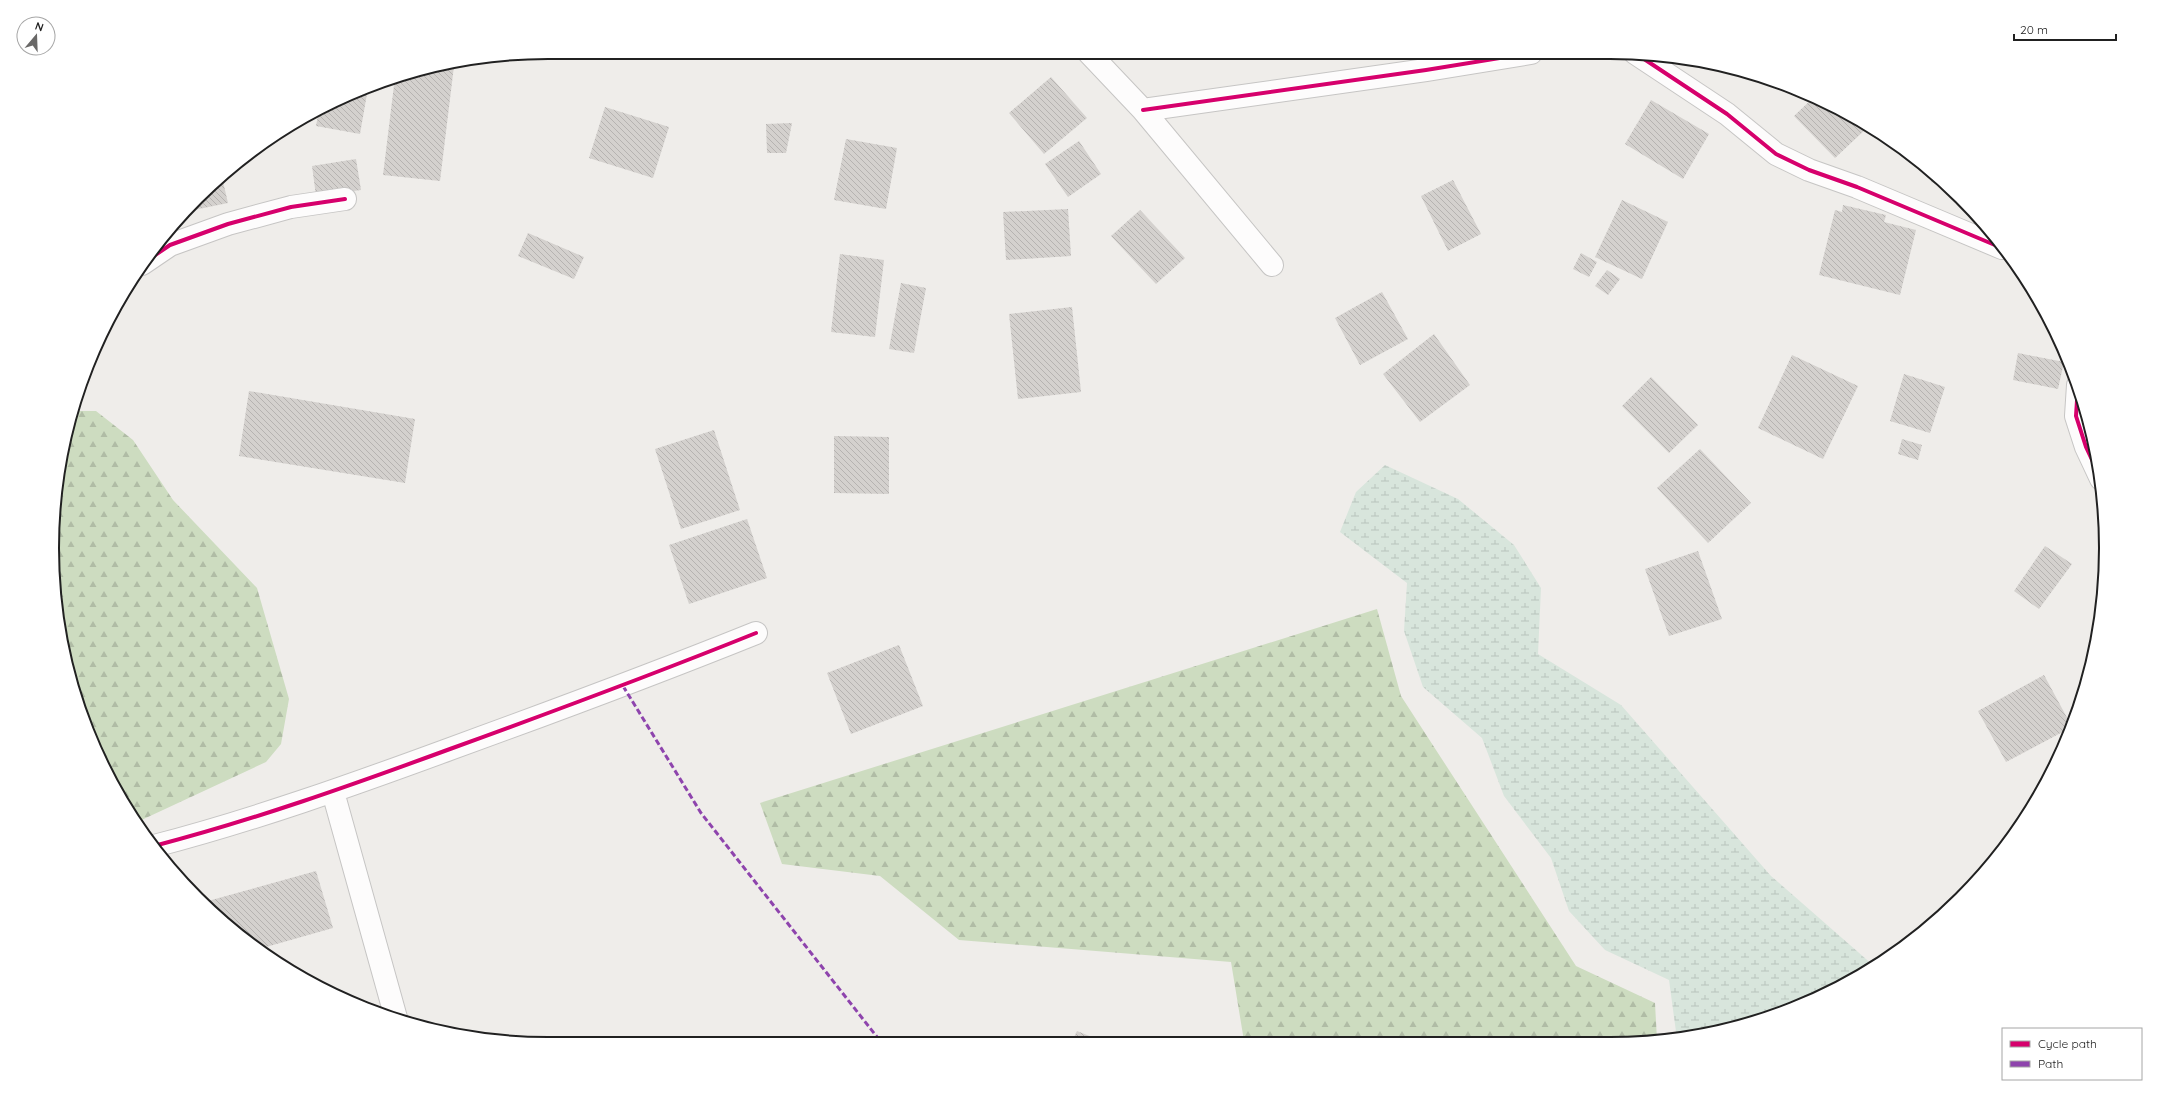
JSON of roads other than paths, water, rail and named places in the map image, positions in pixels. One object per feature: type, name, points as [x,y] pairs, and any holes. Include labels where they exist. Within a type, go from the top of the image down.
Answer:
[{"type":"street","points":[[1096,59],[1143,110],[1272,265]]},
{"type":"street","points":[[1143,110],[1492,59]]},
{"type":"street","points":[[1646,60],[1727,114],[1776,154],[1809,170],[1857,187],[1993,244]]},
{"type":"street","points":[[158,252],[170,244],[228,224],[291,207],[345,199]]},
{"type":"street","points":[[2077,404],[2076,416],[2089,448]]},
{"type":"street","points":[[159,845],[333,792],[623,686],[756,633]]},
{"type":"street","points":[[333,792],[394,1012]]}]
